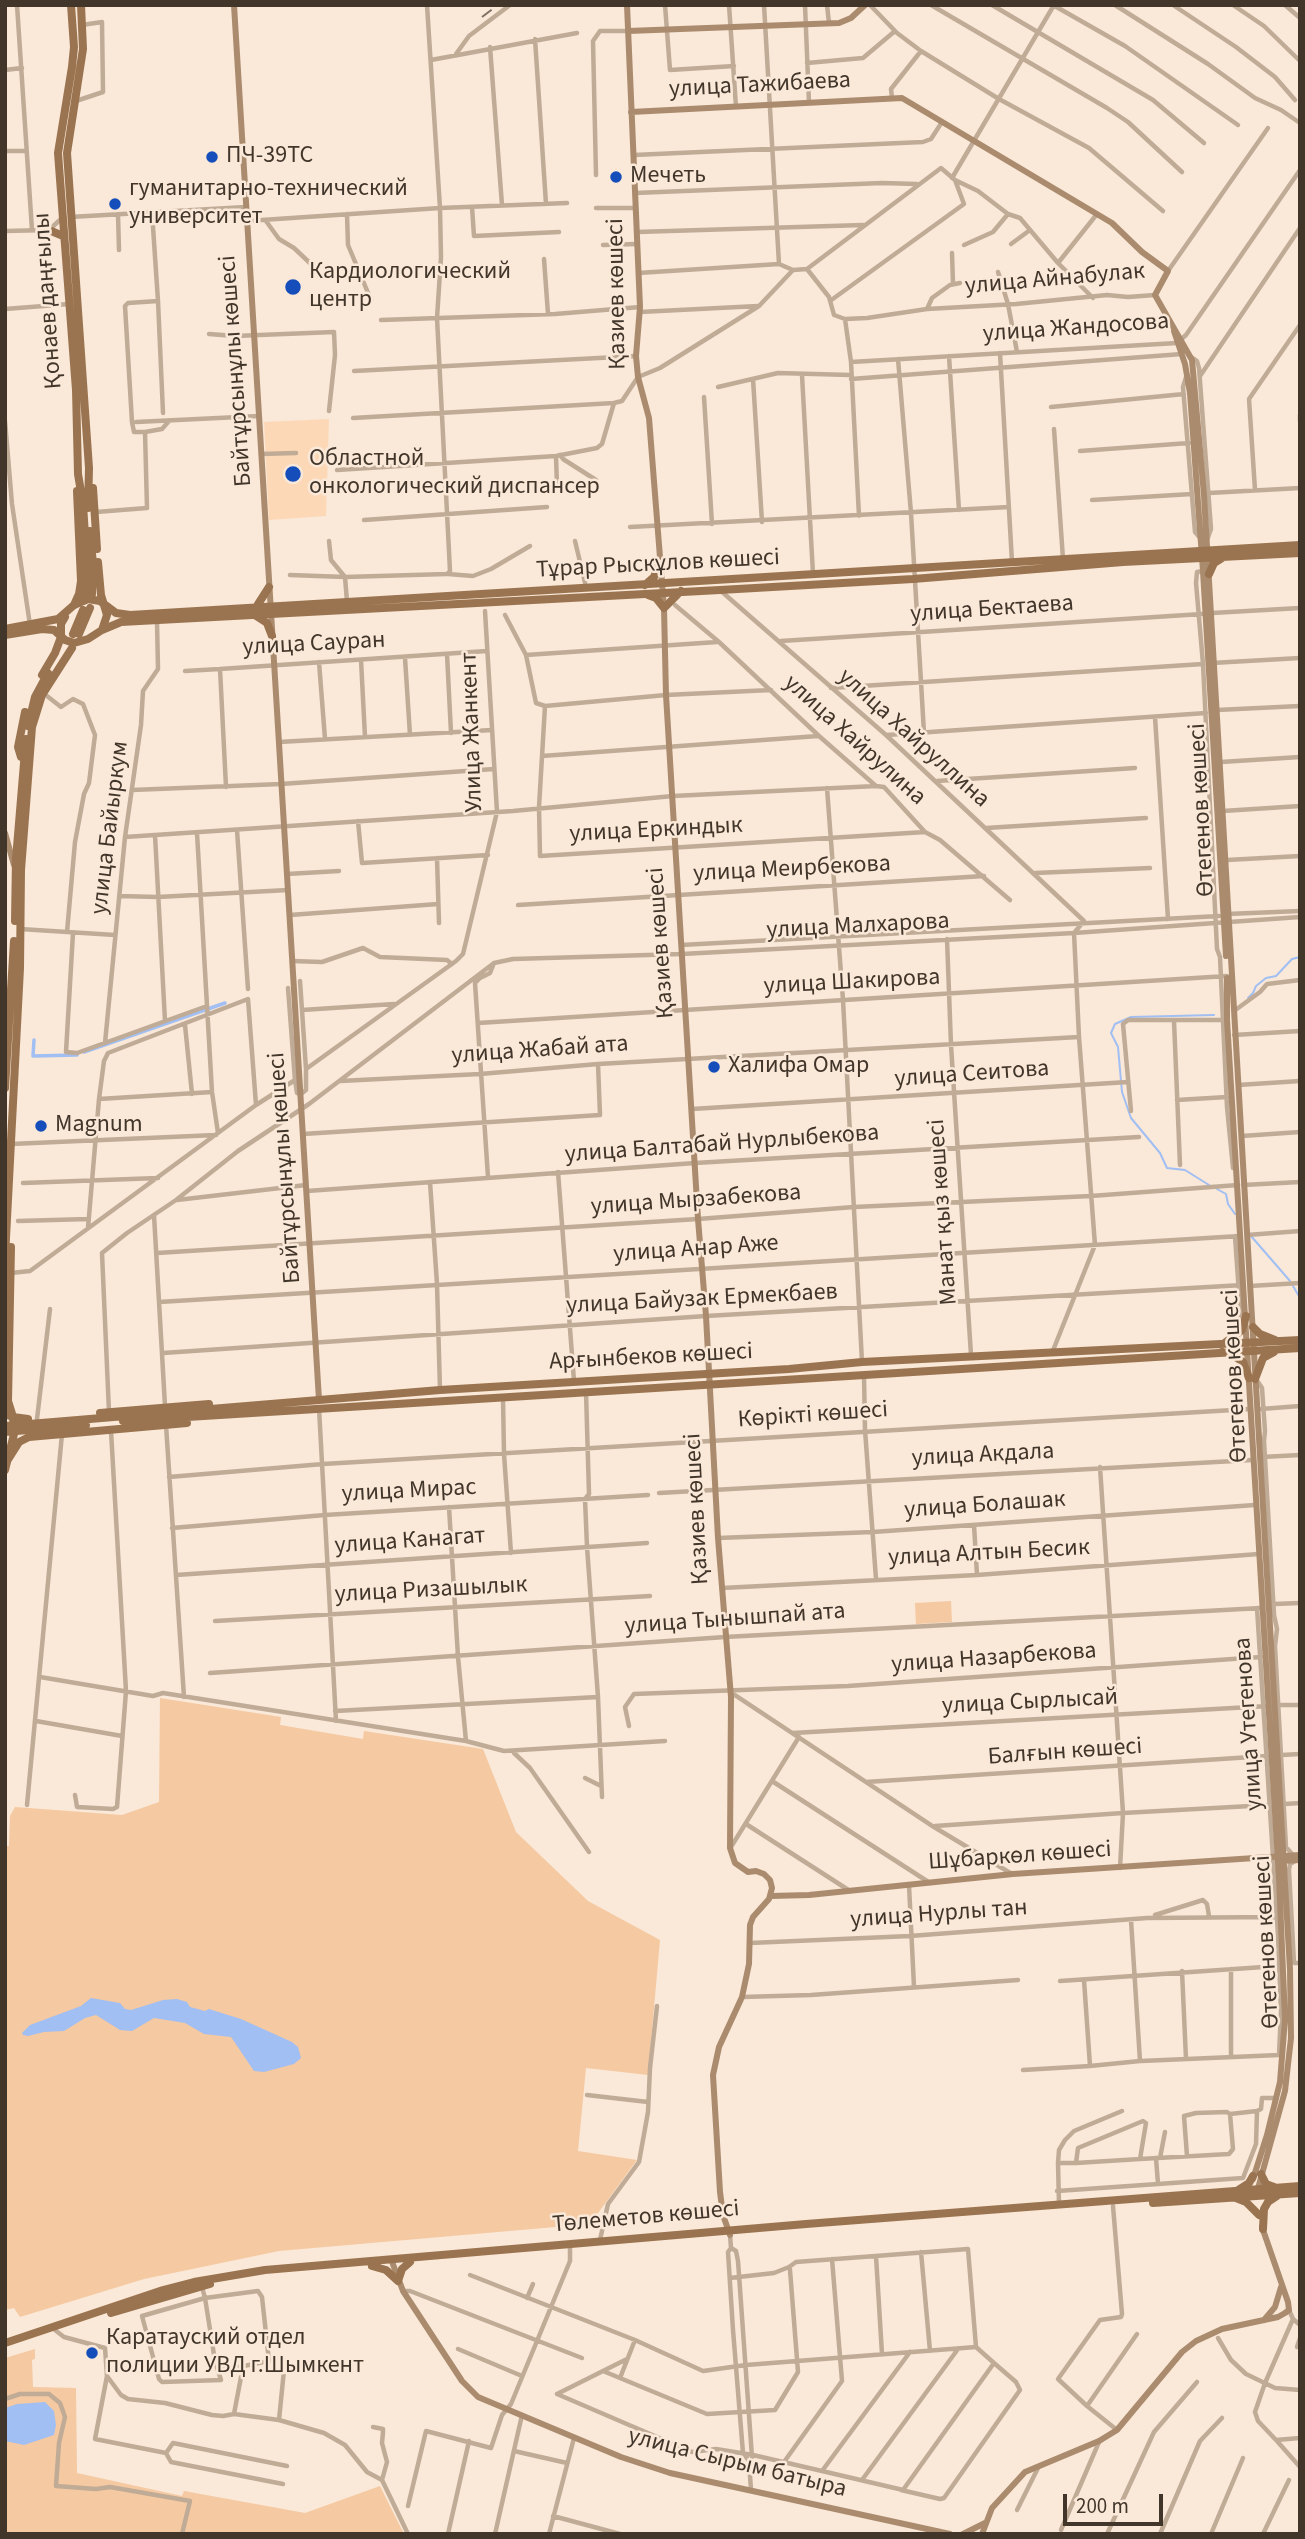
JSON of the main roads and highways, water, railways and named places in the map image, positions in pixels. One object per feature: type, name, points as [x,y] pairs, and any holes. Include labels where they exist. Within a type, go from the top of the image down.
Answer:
[{"type":"main road","name":"Қонаев даңғылы","points":[[67,219],[58,153],[74,47],[71,5]]},
{"type":"main road","name":"Қонаев даңғылы","points":[[81,5],[83,49],[66,153],[67,219],[63,236],[70,304],[78,474],[83,505],[88,594],[93,564],[88,503],[89,468]]},
{"type":"main road","name":"Байтұрсынұлы көшесі","points":[[234,5],[319,1404]]},
{"type":"main road","name":"Қазиев көшесі","points":[[627,5],[640,310],[636,356],[638,377],[649,418],[664,608],[666,695],[681,945],[730,1690],[730,1848],[735,1863],[748,1872],[757,1871],[770,1880],[771,1896]]},
{"type":"main road","points":[[628,31],[829,23],[851,18],[867,5]]},
{"type":"main road","name":"улица Тажибаева","points":[[631,112],[902,98],[1112,223],[1142,252],[1168,271]]},
{"type":"main road","points":[[67,219],[99,576],[107,618],[102,630]]},
{"type":"main road","points":[[49,230],[63,236]]},
{"type":"main road","name":"улица Айнабулак","points":[[1168,271],[1155,295],[1179,341]]},
{"type":"main road","points":[[1179,341],[1187,374],[1204,539]]},
{"type":"main road","points":[[1179,341],[1191,356],[1199,422],[1204,539]]},
{"type":"main road","points":[[5,1257],[26,758],[47,696],[76,650],[80,636],[82,608],[79,594],[81,581],[77,516],[78,474]]},
{"type":"main road","name":"Өтегенов көшесі","points":[[1204,539],[1208,663],[1223,919],[1225,1020],[1237,1085],[1241,1136],[1239,1185]]},
{"type":"main road","name":"Тұрар Рыскұлов көшесі","points":[[682,587],[720,590],[1300,545]]},
{"type":"main road","name":"Тұрар Рыскұлов көшесі","points":[[1205,554],[1226,556],[1300,552]]},
{"type":"main road","points":[[1206,572],[1226,556]]},
{"type":"main road","name":"Тұрар Рыскұлов көшесі","points":[[254,611],[682,587],[813,575],[914,574],[1012,562],[1063,559],[1096,561]]},
{"type":"main road","points":[[660,566],[665,576],[682,587],[664,608],[645,589],[660,566]]},
{"type":"main road","points":[[254,611],[269,587]]},
{"type":"main road","name":"Тұрар Рыскұлов көшесі","points":[[532,595],[587,588],[645,589]]},
{"type":"main road","points":[[5,629],[47,622],[82,608],[88,599],[97,600],[116,613],[130,615],[254,611],[267,623],[272,636]]},
{"type":"main road","points":[[5,635],[42,629],[54,630],[74,643],[80,636],[121,622],[254,611]]},
{"type":"main road","points":[[26,758],[18,747],[27,705],[31,691],[55,653],[66,614]]},
{"type":"main road","points":[[5,1088],[9,979],[14,947],[15,870],[31,708],[35,696],[69,648]]},
{"type":"main road","name":"Өтегенов көшесі","points":[[1212,715],[1221,762],[1227,860],[1223,919],[1233,1012],[1241,1236],[1244,1286],[1252,1327],[1251,1347]]},
{"type":"main road","points":[[5,833],[13,836],[19,834]]},
{"type":"main road","points":[[5,833],[15,870]]},
{"type":"main road","points":[[6,1469],[10,1433],[8,1401],[11,1226],[8,1195]]},
{"type":"main road","points":[[1244,1286],[1252,1378]]},
{"type":"main road","points":[[1246,1316],[1241,1330],[1221,1349],[1239,1357],[1252,1378]]},
{"type":"main road","points":[[1252,1327],[1260,1334],[1277,1341]]},
{"type":"main road","name":"Арғынбеков көшесі","points":[[1251,1347],[1277,1341],[1300,1340]]},
{"type":"main road","name":"Арғынбеков көшесі","points":[[319,1404],[503,1398],[1251,1347],[1300,1348]]},
{"type":"main road","name":"Арғынбеков көшесі","points":[[10,1433],[440,1390],[972,1356],[1221,1349]]},
{"type":"main road","points":[[1252,1378],[1263,1358],[1283,1349]]},
{"type":"main road","name":"Өтегенов көшесі","points":[[1252,1378],[1269,1611],[1271,1706],[1283,1800],[1279,1859],[1288,1899],[1292,2038],[1275,2133],[1257,2175]]},
{"type":"main road","points":[[9,1420],[209,1404],[233,1411]]},
{"type":"main road","points":[[6,1469],[23,1439],[37,1435],[214,1420],[233,1411]]},
{"type":"main road","name":"Арғынбеков көшесі","points":[[9,1420],[233,1411]]},
{"type":"main road","name":"улица Утегенова","points":[[1259,1458],[1255,1505],[1259,1608],[1270,1675]]},
{"type":"main road","points":[[1269,1611],[1274,1604]]},
{"type":"main road","name":"улица Утегенова","points":[[1271,1706],[1280,1830]]},
{"type":"main road","name":"Шұбаркөл көшесі","points":[[771,1896],[801,1896],[1013,1874],[1298,1858]]},
{"type":"main road","points":[[982,2534],[992,2508],[1025,2472],[1100,2441],[1117,2430],[1182,2352],[1196,2341],[1223,2329],[1278,2318],[1289,2310],[1263,2229],[1255,2192],[1276,2098],[1289,1966],[1279,1859]]},
{"type":"main road","points":[[730,2233],[723,2215],[720,2192],[713,2075],[719,2048],[742,1997],[749,1964],[750,1925],[753,1917],[771,1896]]},
{"type":"main road","points":[[1257,2175],[1266,2184],[1274,2187]]},
{"type":"main road","points":[[1257,2175],[1235,2194],[1259,2215]]},
{"type":"main road","name":"Төлеметов көшесі","points":[[730,2233],[1058,2205],[1113,2206],[1300,2186]]},
{"type":"main road","name":"Төлеметов көшесі","points":[[1255,2192],[1300,2193]]},
{"type":"main road","name":"Төлеметов көшесі","points":[[5,2345],[127,2302],[194,2283],[265,2270],[600,2241],[1235,2194]]},
{"type":"main road","points":[[1263,2229],[1266,2205],[1281,2194]]},
{"type":"main road","name":"Төлеметов көшесі","points":[[5,2345],[202,2286],[265,2275],[372,2266],[392,2261],[410,2262],[663,2238]]},
{"type":"main road","name":"улица Сырым батыра","points":[[392,2261],[403,2291],[466,2387],[478,2398],[621,2457],[670,2473],[950,2534]]},
{"type":"main road","points":[[372,2266],[386,2270],[398,2281],[402,2269],[410,2262]]},
{"type":"main road","points":[[1262,2321],[1275,2306],[1281,2286]]},
{"type":"main road","points":[[963,2534],[986,2521]]},
{"type":"main road","points":[[986,2521],[990,2534]]},
{"type":"water","points":[[91,1998],[120,2003],[125,2009],[131,2010],[163,2000],[177,1999],[187,2002],[190,2007],[205,2011],[209,2009],[241,2019],[292,2042],[298,2047],[301,2058],[294,2064],[264,2072],[254,2071],[231,2037],[204,2034],[185,2023],[154,2018],[132,2031],[120,2030],[96,2015],[85,2018],[64,2031],[23,2035],[30,2025],[81,2006]]},
{"type":"water","points":[[45,2402],[54,2411],[54,2435],[24,2445],[5,2441],[5,2408],[17,2404]]},
{"type":"waterway","points":[[1248,998],[1266,978],[1276,976],[1292,959],[1300,957]]},
{"type":"waterway","points":[[84,1052],[225,1003]]},
{"type":"waterway","points":[[1209,1185],[1185,1170],[1167,1168],[1160,1153],[1131,1118],[1122,1092],[1118,1047],[1111,1033],[1115,1024],[1131,1017],[1214,1015]]},
{"type":"waterway","points":[[34,1040],[33,1056],[77,1055]]},
{"type":"waterway","points":[[1217,1189],[1226,1194],[1228,1204],[1235,1214]]},
{"type":"waterway","points":[[1251,1236],[1290,1281]]},
{"type":"waterway","points":[[1293,1286],[1300,1298]]},
{"type":"railway","points":[[482,17],[498,5]]},
{"type":"place","name":"ПЧ-39ТС","points":[[212,157]]},
{"type":"place","name":"Мечеть","points":[[616,177]]},
{"type":"place","name":"гуманитарно-технический университет","points":[[115,204]]},
{"type":"place","name":"Кардиологический центр","points":[[293,287]]},
{"type":"place","name":"Областной онкологический диспансер","points":[[293,474]]},
{"type":"place","name":"Халифа Омар","points":[[714,1067]]},
{"type":"place","name":"Magnum","points":[[41,1126]]},
{"type":"place","name":"Каратауский отдел полиции УВД г.Шымкент","points":[[92,2353]]}]
